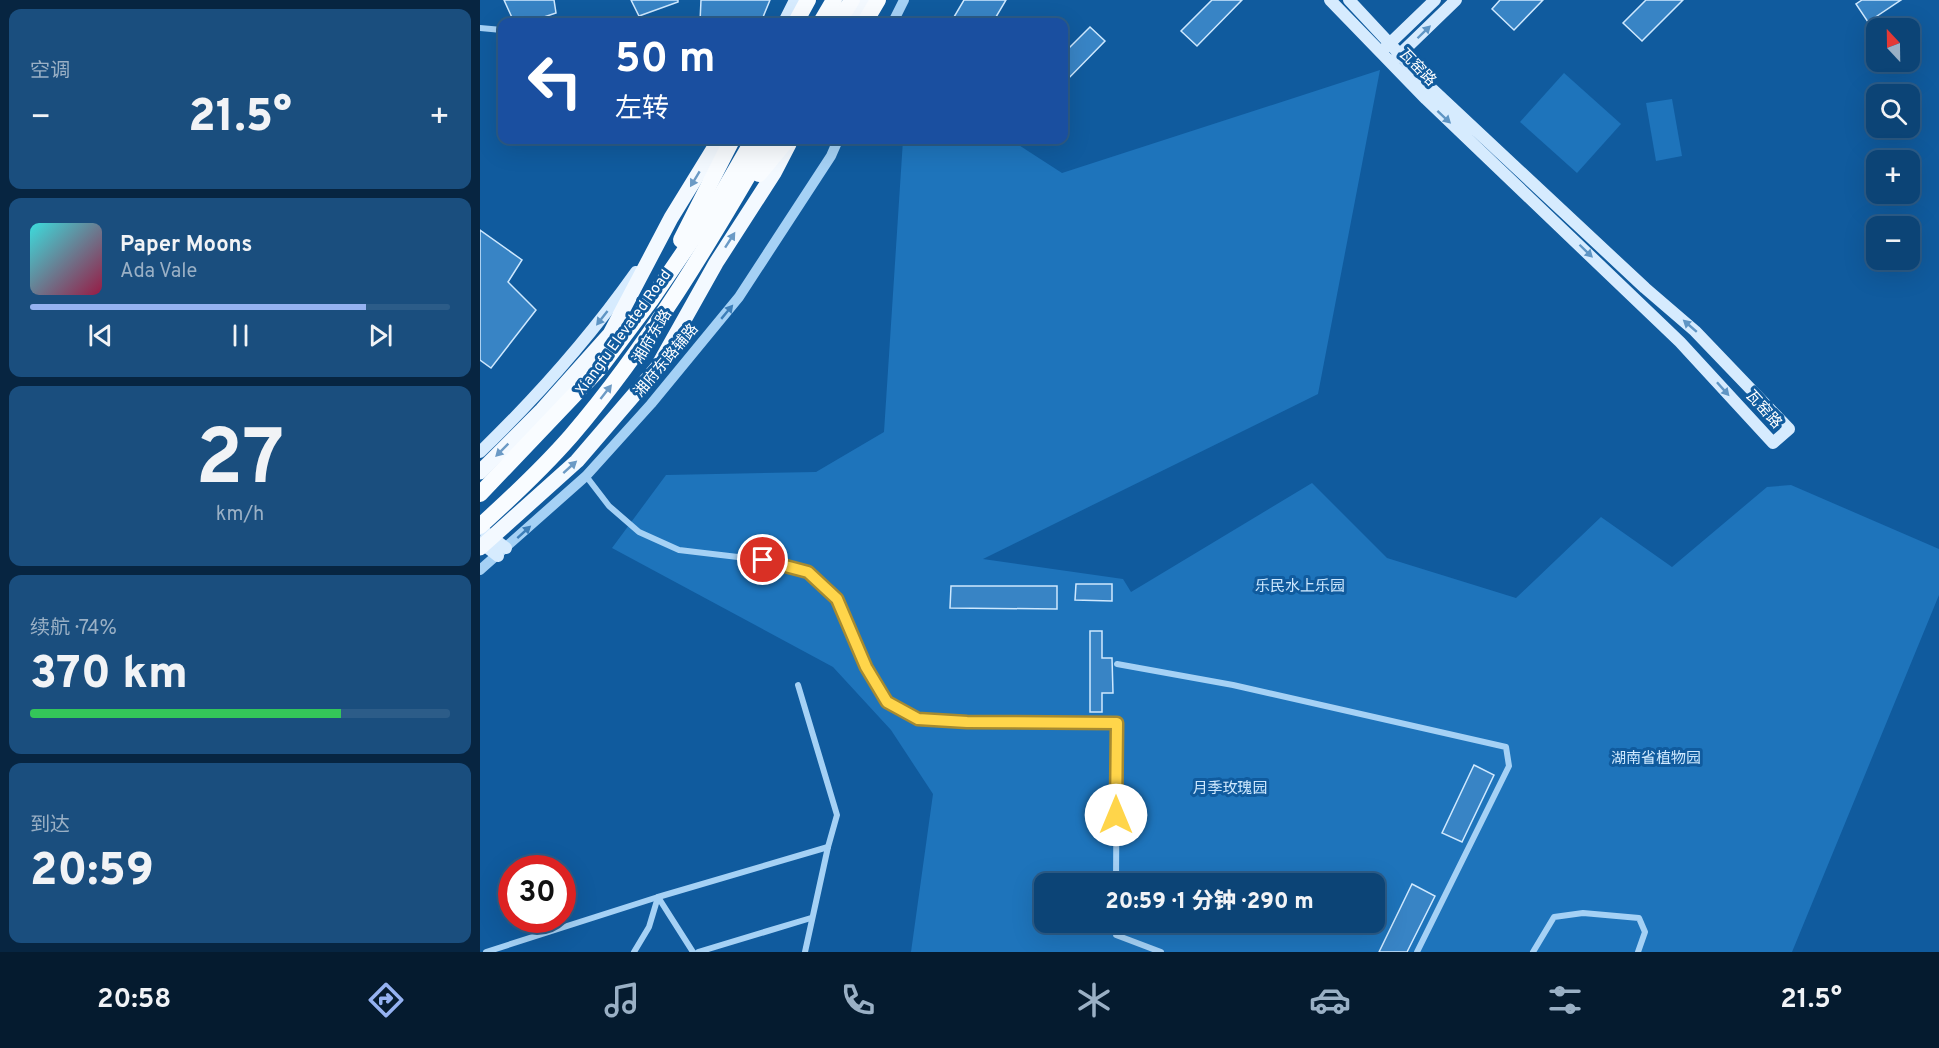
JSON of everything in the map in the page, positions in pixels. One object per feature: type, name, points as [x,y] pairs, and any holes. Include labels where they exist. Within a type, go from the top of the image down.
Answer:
[{"type":"highway","points":[[797,18],[808,0]]},
{"type":"highway","points":[[823,18],[834,0]]},
{"type":"highway","points":[[841,18],[852,0]]},
{"type":"highway","points":[[868,18],[878,0]]},
{"type":"highway","points":[[651,300],[730,144]]},
{"type":"highway","name":"Xiangfu Elevated Road","points":[[480,494],[600,368],[651,300],[713,209],[751,144]]},
{"type":"highway","name":"Xiangfu Elevated Road","points":[[483,538],[518,492],[571,436],[645,339],[704,253],[767,144]]},
{"type":"highway","points":[[726,214],[783,144]]},
{"type":"main road","points":[[786,18],[795,0]]},
{"type":"main road","points":[[798,18],[817,0]]},
{"type":"main road","points":[[855,18],[866,0]]},
{"type":"main road","name":"瓦窑路","points":[[1330,0],[1433,90],[1572,221],[1695,331],[1789,429],[1773,443],[1672,334],[1426,99],[1396,59]]},
{"type":"main road","name":"瓦窑路","points":[[1349,0],[1385,48]]},
{"type":"main road","points":[[1385,48],[1435,0]]},
{"type":"main road","points":[[1396,59],[1456,0]]},
{"type":"main road","points":[[480,452],[544,385],[599,322],[636,273],[717,144]]},
{"type":"main road","name":"湘府东路","points":[[483,538],[577,461],[657,368],[716,263],[774,173],[789,144]]},
{"type":"main road","points":[[480,472],[542,410],[610,334],[671,218]]},
{"type":"main road","points":[[483,538],[502,552]]},
{"type":"street","points":[[895,18],[904,0]]},
{"type":"street","points":[[480,28],[498,30]]},
{"type":"street","name":"湘府东路辅路","points":[[480,570],[586,476],[651,404],[739,297],[831,156],[836,144]]},
{"type":"street","points":[[586,476],[609,506],[639,532],[679,550],[763,560],[808,572],[837,599],[866,667],[887,702],[918,719],[967,722],[1117,723],[1116,873]]},
{"type":"street","points":[[1118,664],[1233,685],[1506,747],[1509,766],[1417,952]]},
{"type":"street","points":[[798,685],[837,815],[811,918],[805,952]]},
{"type":"street","points":[[486,952],[658,897],[828,847]]},
{"type":"street","points":[[634,952],[649,927],[658,897]]},
{"type":"street","points":[[658,897],[695,952],[811,918]]},
{"type":"street","points":[[1533,952],[1554,917],[1583,913],[1639,918],[1644,932],[1638,952]]},
{"type":"street","points":[[1116,933],[1116,935],[1161,952]]},
{"type":"green space","name":"湖南省植物园","points":[[1380,70],[1318,394],[983,559],[1123,579],[1131,592],[1312,483],[1387,558],[1516,598],[1601,517],[1672,567],[1767,487],[1791,485],[1939,549],[1939,595],[1792,952],[911,952],[933,794],[891,730],[833,667],[612,548],[666,475],[816,472],[884,432],[903,144],[1017,144],[1062,173]]},
{"type":"green space","points":[[1564,73],[1621,124],[1577,173],[1520,122]]},
{"type":"green space","points":[[1672,99],[1682,156],[1656,161],[1646,103]]},
{"type":"building","points":[[504,0],[554,0],[556,13],[541,18],[512,18]]},
{"type":"building","points":[[631,0],[678,0],[678,2],[639,16]]},
{"type":"building","points":[[701,0],[770,0],[763,18],[700,18]]},
{"type":"building","points":[[964,0],[1006,0],[995,18],[953,18]]},
{"type":"building","points":[[1212,0],[1242,0],[1197,46],[1181,31]]},
{"type":"building","points":[[1500,0],[1543,0],[1514,30],[1492,9]]},
{"type":"building","points":[[1646,0],[1683,0],[1642,41],[1623,23]]},
{"type":"building","points":[[1862,0],[1901,0],[1874,18],[1866,19],[1856,4]]},
{"type":"building","points":[[1090,27],[1105,41],[1068,79],[1068,49]]},
{"type":"building","points":[[480,230],[522,260],[508,282],[536,310],[491,368],[480,360]]},
{"type":"building","points":[[1076,584],[1112,584],[1112,601],[1075,600]]},
{"type":"building","points":[[951,586],[1057,586],[1057,609],[950,608]]},
{"type":"building","points":[[1090,631],[1102,631],[1102,658],[1112,658],[1113,693],[1102,693],[1102,712],[1090,712]]},
{"type":"building","points":[[1474,765],[1494,775],[1462,842],[1442,833]]},
{"type":"building","points":[[1412,884],[1435,896],[1407,952],[1379,952]]},
{"type":"route","points":[[763,560],[808,572],[837,599],[866,667],[887,702],[918,719],[967,722],[1117,723],[1116,815]]},
{"type":"park label","name":"乐民水上乐园","points":[[1300,587]]},
{"type":"park label","name":"月季玫瑰园","points":[[1230,789]]}]
